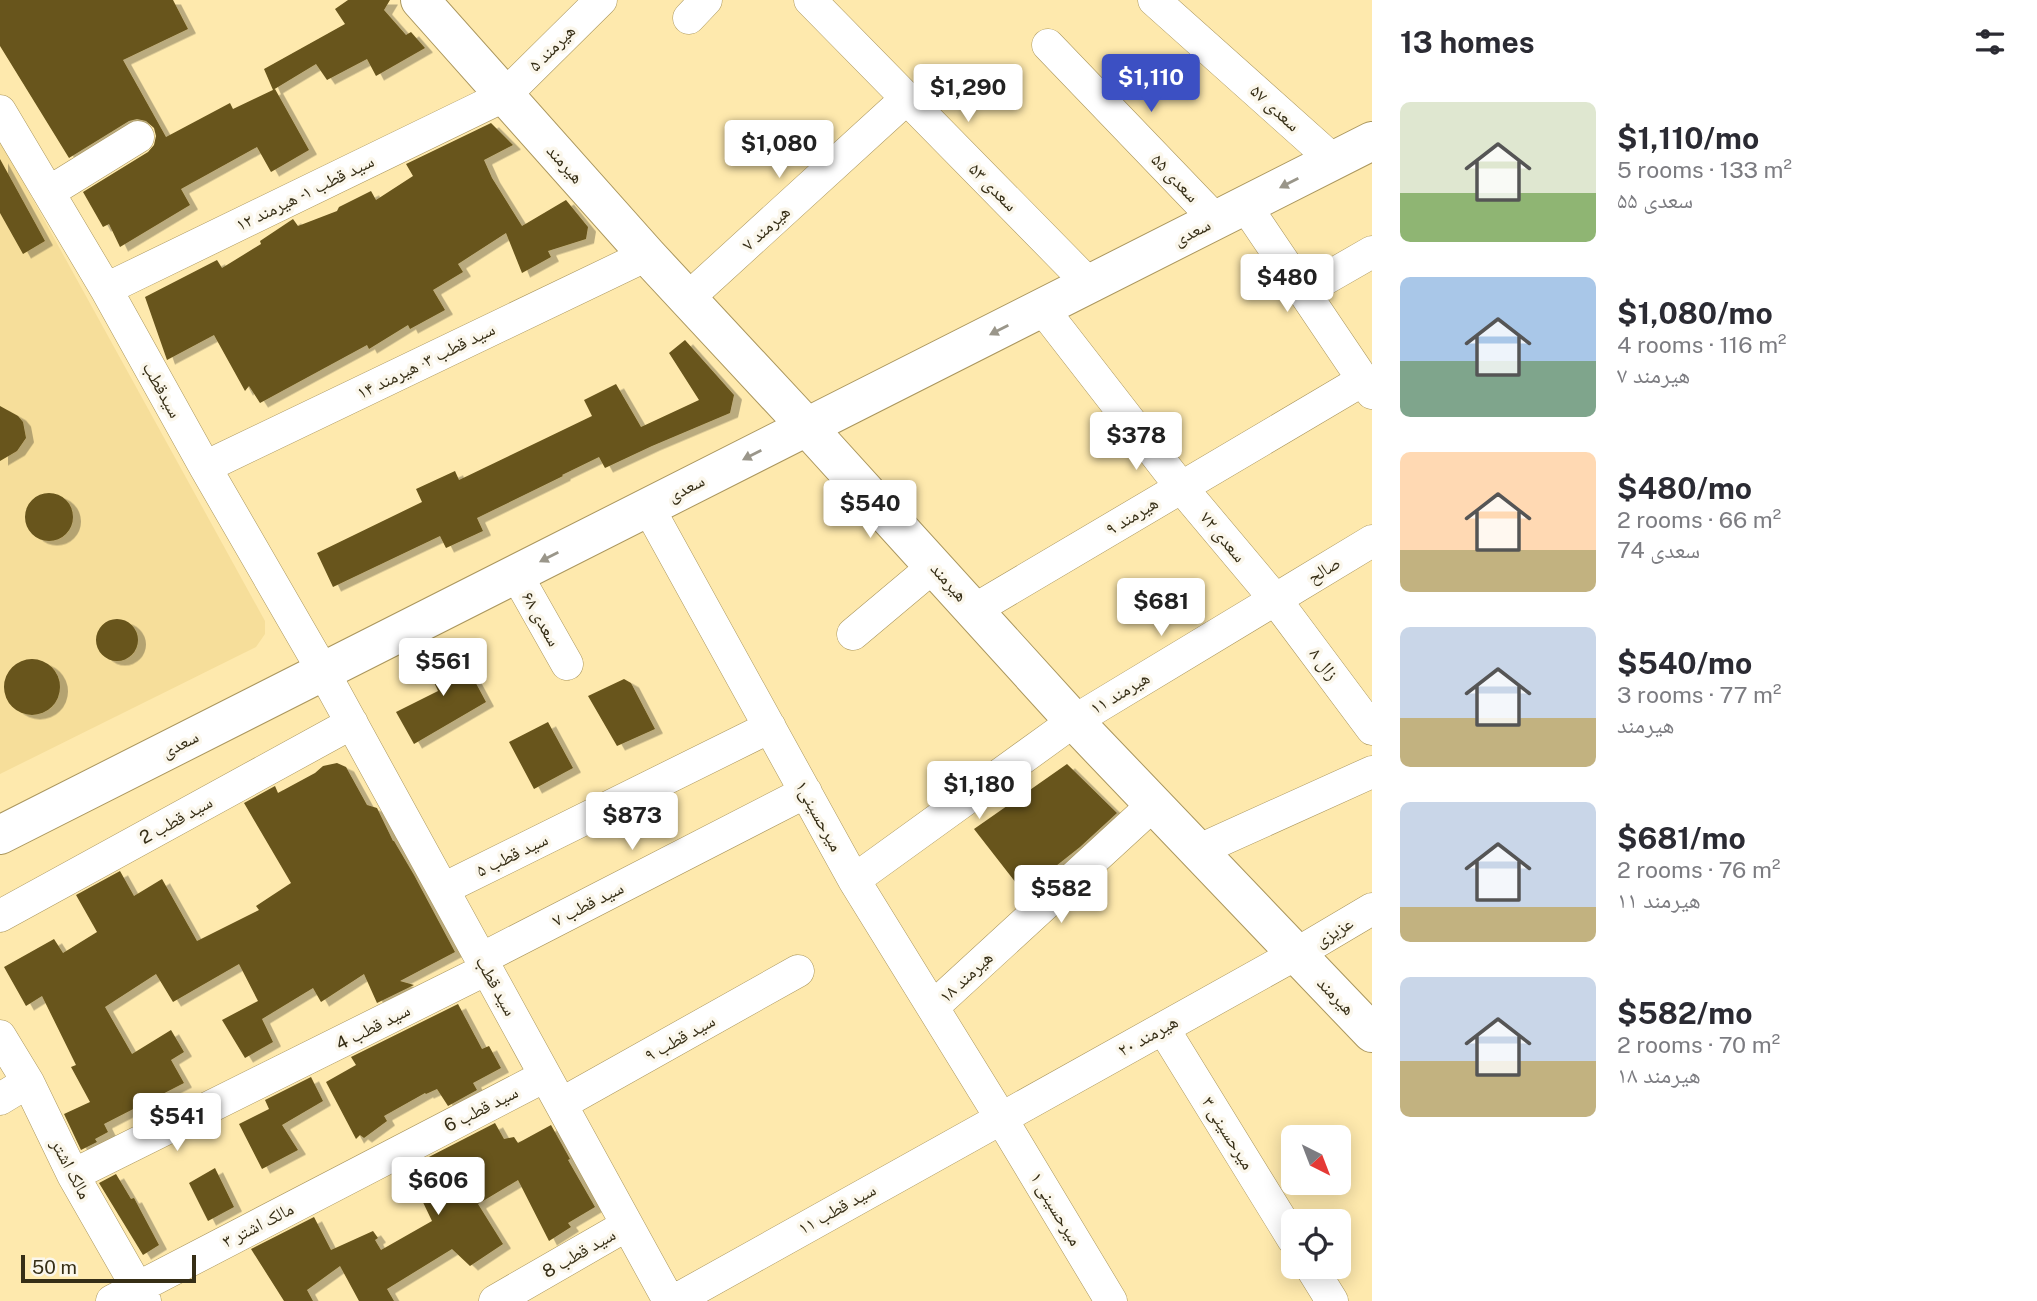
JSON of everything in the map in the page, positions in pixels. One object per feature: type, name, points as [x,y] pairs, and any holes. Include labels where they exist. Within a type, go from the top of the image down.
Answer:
[{"type":"main road","name":"هیرمند","points":[[420,0],[647,255],[1074,721],[1372,1033]]},
{"type":"main road","name":"سعدی","points":[[0,835],[1372,141]]},
{"type":"street","name":"هیرمند ۵","points":[[504,96],[601,0]]},
{"type":"street","name":"سعدی ۵۳","points":[[810,0],[1089,284]]},
{"type":"street","name":"سعدی ۵۷","points":[[1154,0],[1333,160]]},
{"type":"street","name":"سعدی ۵۵","points":[[1048,45],[1230,212],[1304,291],[1367,386]]},
{"type":"street","name":"سید قطب ۱- هیرمند ۱۲","points":[[106,289],[504,96]]},
{"type":"street","name":"هیرمند ۷","points":[[687,299],[906,99]]},
{"type":"street","name":"سیدقطب","points":[[0,111],[106,289],[323,671]]},
{"type":"street","points":[[49,192],[138,137]]},
{"type":"street","points":[[1304,291],[1372,252]]},
{"type":"street","name":"سید قطب ۳- هیرمند ۱۴","points":[[205,467],[647,255]]},
{"type":"street","name":"سعدی ۷۲","points":[[1042,308],[1181,487],[1275,599]]},
{"type":"street","name":"هیرمند ۹","points":[[974,610],[1181,487],[1367,386]]},
{"type":"street","name":"میرحسینی۱","points":[[648,507],[854,880],[1000,1118]]},
{"type":"street","name":"صالح","points":[[1275,599],[1372,541]]},
{"type":"street","points":[[853,634],[934,566]]},
{"type":"street","name":"سعدی ۶۸","points":[[516,574],[567,664]]},
{"type":"street","name":"هیرمند ۱۱","points":[[854,880],[1074,721],[1275,599]]},
{"type":"street","name":"زال ۸","points":[[1275,599],[1372,729]]},
{"type":"street","name":"سید قطب","points":[[323,671],[672,1301]]},
{"type":"street","name":"سید قطب 2","points":[[0,916],[352,723]]},
{"type":"street","name":"سید قطب ۵","points":[[443,889],[770,727]]},
{"type":"street","points":[[1198,851],[1372,772]]},
{"type":"street","name":"سید قطب ۷","points":[[484,964],[806,792]]},
{"type":"street","name":"هیرمند ۱۸","points":[[933,1007],[1154,804]]},
{"type":"street","name":"عزیزی","points":[[1296,954],[1372,909]]},
{"type":"street","name":"هیرمند ۲۰","points":[[1000,1118],[1296,954]]},
{"type":"street","name":"سید قطب 4","points":[[73,1175],[258,1084],[484,964]]},
{"type":"street","name":"سید قطب ۹","points":[[561,1104],[798,971]]},
{"type":"street","name":"میرحسینی ۳","points":[[1163,1028],[1281,1220]]},
{"type":"street","name":"مالک اشتر","points":[[0,1035],[28,1082],[131,1297]]},
{"type":"street","name":"سید قطب 6","points":[[341,1182],[545,1076]]},
{"type":"street","points":[[0,1099],[28,1082]]},
{"type":"street","name":"سید قطب ۱۱","points":[[672,1301],[1000,1118]]},
{"type":"street","name":"میرحسینی ۱","points":[[1000,1118],[1111,1301]]},
{"type":"street","name":"مالک اشتر ۳","points":[[131,1297],[341,1182]]},
{"type":"street","name":"سید قطب 8","points":[[495,1301],[628,1225]]},
{"type":"street","points":[[1318,1279],[1332,1301]]},
{"type":"shaded area","points":[[0,140],[265,621],[265,634],[256,647],[0,774]]},
{"type":"building","points":[[0,0],[173,0],[188,29],[123,60],[166,137],[230,103],[233,109],[275,89],[309,150],[271,172],[257,147],[181,189],[190,205],[120,247],[109,224],[103,227],[83,192],[148,152],[154,145],[154,128],[146,121],[129,121],[69,158],[0,46]]},
{"type":"building","points":[[348,0],[390,0],[384,10],[406,35],[411,32],[425,48],[376,76],[367,59],[327,80],[316,64],[273,90],[264,69],[345,24],[335,9]]},
{"type":"building","points":[[491,123],[513,145],[484,160],[522,226],[566,200],[588,227],[586,239],[548,251],[551,257],[522,273],[506,233],[458,264],[463,272],[433,290],[445,310],[410,329],[408,325],[369,349],[367,345],[260,403],[249,386],[245,391],[214,335],[167,360],[145,297],[217,260],[222,268],[261,244],[260,241],[293,219],[298,226],[337,211],[339,207],[371,191],[376,200],[413,176],[406,164]]},
{"type":"building","points":[[0,159],[45,241],[23,254],[0,213]]},
{"type":"building","points":[[685,340],[734,395],[730,413],[605,468],[599,457],[477,518],[483,531],[446,548],[440,536],[333,587],[317,553],[422,502],[416,489],[455,471],[459,480],[592,416],[584,400],[616,384],[641,427],[699,400],[669,353]]},
{"type":"building","points":[[0,406],[23,422],[26,438],[17,451],[0,461]]},
{"type":"building","points":[[49,493],[66,500],[73,517],[66,534],[49,541],[32,534],[25,517],[32,500]]},
{"type":"building","points":[[117,619],[132,625],[138,640],[132,655],[117,661],[102,655],[96,640],[102,625]]},
{"type":"building","points":[[457,648],[486,702],[414,744],[396,712],[438,691],[426,665]]},
{"type":"building","points":[[26,659],[38,659],[48,663],[56,671],[60,687],[56,703],[48,711],[38,715],[26,715],[16,711],[8,703],[4,693],[4,681],[8,671],[16,663]]},
{"type":"building","points":[[624,679],[631,683],[655,729],[617,746],[588,696]]},
{"type":"building","points":[[548,722],[573,768],[534,789],[509,742]]},
{"type":"building","points":[[337,763],[346,767],[367,805],[377,808],[455,952],[400,981],[414,985],[377,1003],[364,974],[321,1002],[313,988],[262,1019],[273,1042],[245,1058],[222,1020],[258,1001],[239,964],[173,1002],[156,974],[105,1007],[132,1054],[171,1030],[184,1052],[171,1060],[184,1083],[104,1124],[108,1132],[95,1139],[97,1142],[81,1150],[64,1114],[90,1102],[71,1067],[76,1065],[42,996],[26,1006],[4,967],[54,939],[63,953],[97,932],[76,895],[120,871],[134,896],[162,879],[197,941],[259,910],[256,906],[291,883],[244,803],[275,786],[278,793],[323,766]]},
{"type":"building","points":[[1067,764],[1117,813],[1080,847],[1023,892],[974,829]]},
{"type":"building","points":[[458,1004],[482,1049],[489,1046],[501,1068],[473,1083],[477,1090],[448,1106],[437,1089],[425,1093],[384,1116],[387,1121],[364,1138],[360,1135],[356,1139],[326,1082],[356,1065],[351,1057]]},
{"type":"building","points":[[311,1077],[323,1101],[282,1125],[298,1150],[262,1169],[239,1124],[269,1109],[265,1100]]},
{"type":"building","points":[[495,1123],[504,1139],[514,1137],[518,1143],[551,1125],[595,1207],[568,1223],[571,1227],[549,1241],[518,1180],[478,1204],[503,1244],[470,1266],[452,1249],[387,1289],[394,1301],[359,1301],[340,1266],[307,1290],[313,1301],[284,1301],[251,1249],[314,1217],[331,1250],[373,1231],[381,1250],[432,1221],[419,1194],[435,1183],[423,1160]]},
{"type":"building","points":[[215,1168],[234,1207],[208,1221],[189,1183]]},
{"type":"building","points":[[116,1174],[131,1199],[134,1198],[159,1245],[143,1255],[99,1183]]}]
